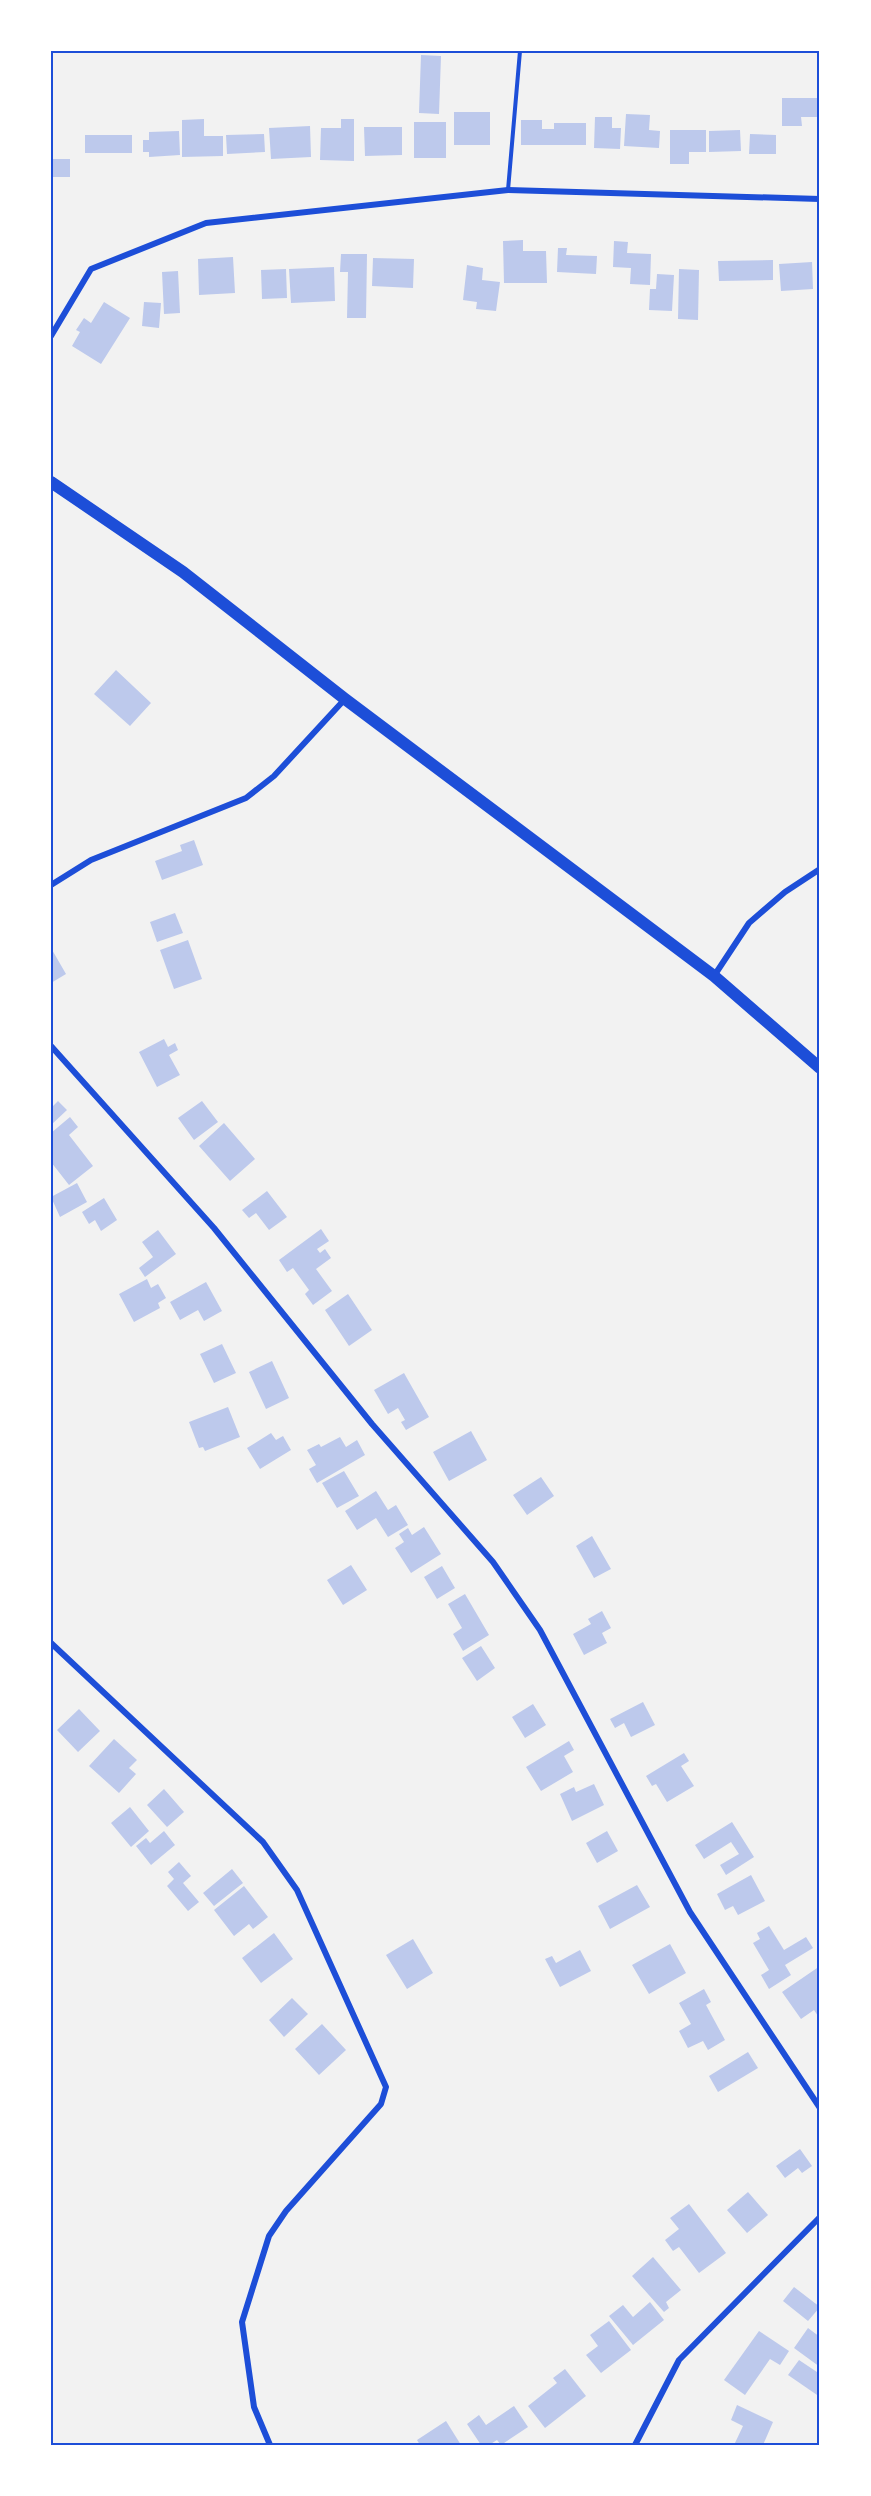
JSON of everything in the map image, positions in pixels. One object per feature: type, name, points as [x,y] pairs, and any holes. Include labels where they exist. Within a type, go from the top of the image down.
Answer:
[{"type":"main road","points":[[51,482],[183,572],[345,699],[714,976],[820,1068]]},
{"type":"street","points":[[51,336],[91,269],[206,223],[508,190],[820,199]]},
{"type":"street","points":[[51,885],[91,860],[246,798],[274,776],[345,699]]},
{"type":"street","points":[[714,976],[749,923],[785,892],[820,869]]},
{"type":"street","points":[[51,1046],[214,1228],[380,1433],[493,1562],[540,1630],[690,1912],[820,2108]]},
{"type":"street","points":[[51,1643],[263,1842],[297,1890],[386,2087],[381,2104],[286,2211],[269,2236],[242,2322],[254,2407],[270,2445]]},
{"type":"street","points":[[635,2445],[679,2360],[820,2217]]},
{"type":"lane","points":[[508,190],[520,51]]},
{"type":"building","points":[[421,55],[441,56],[439,114],[419,113]]},
{"type":"building","points":[[782,98],[818,98],[818,117],[801,117],[802,126],[782,126]]},
{"type":"building","points":[[454,112],[490,112],[490,145],[454,145]]},
{"type":"building","points":[[626,114],[650,115],[649,130],[660,131],[659,148],[624,146]]},
{"type":"building","points":[[595,117],[612,117],[612,128],[621,128],[620,149],[594,148]]},
{"type":"building","points":[[204,119],[204,136],[223,136],[223,156],[182,157],[182,120]]},
{"type":"building","points":[[341,119],[354,119],[354,161],[320,160],[321,128],[341,128]]},
{"type":"building","points":[[521,120],[542,120],[542,129],[554,129],[554,123],[586,123],[586,145],[521,145]]},
{"type":"building","points":[[414,122],[446,122],[446,158],[414,158]]},
{"type":"building","points":[[310,126],[311,157],[271,159],[269,128]]},
{"type":"building","points":[[364,127],[402,127],[402,155],[365,156]]},
{"type":"building","points":[[670,130],[706,130],[706,152],[689,152],[689,164],[670,164]]},
{"type":"building","points":[[740,130],[741,151],[709,152],[709,131]]},
{"type":"building","points":[[179,131],[180,155],[149,157],[149,152],[143,152],[143,140],[149,140],[149,132]]},
{"type":"building","points":[[264,134],[265,152],[227,154],[226,135]]},
{"type":"building","points":[[750,134],[776,135],[776,154],[749,154]]},
{"type":"building","points":[[85,135],[132,135],[132,153],[85,153]]},
{"type":"building","points":[[51,159],[70,159],[70,177],[51,177]]},
{"type":"building","points":[[523,240],[523,251],[546,251],[547,283],[504,283],[503,241]]},
{"type":"building","points":[[614,241],[628,242],[627,253],[651,254],[650,285],[630,284],[631,268],[613,267]]},
{"type":"building","points":[[558,248],[567,248],[566,255],[597,256],[596,274],[557,272]]},
{"type":"building","points":[[341,254],[367,254],[366,318],[347,318],[348,272],[340,272]]},
{"type":"building","points":[[233,257],[235,293],[199,295],[198,259]]},
{"type":"building","points":[[373,258],[414,259],[413,288],[372,286]]},
{"type":"building","points":[[773,260],[773,280],[719,281],[718,261]]},
{"type":"building","points":[[812,262],[813,289],[781,291],[779,264]]},
{"type":"building","points":[[467,265],[483,268],[482,280],[500,282],[496,311],[476,309],[477,302],[463,300]]},
{"type":"building","points":[[334,267],[335,301],[291,303],[289,269]]},
{"type":"building","points":[[286,269],[287,298],[262,299],[261,270]]},
{"type":"building","points":[[679,269],[699,270],[698,320],[678,319]]},
{"type":"building","points":[[178,271],[180,313],[164,314],[162,272]]},
{"type":"building","points":[[657,274],[674,275],[672,311],[649,310],[650,289],[656,289]]},
{"type":"building","points":[[104,302],[130,318],[101,364],[72,346],[80,332],[76,330],[84,318],[91,323]]},
{"type":"building","points":[[144,302],[161,303],[159,328],[142,326]]},
{"type":"building","points":[[116,670],[151,703],[130,726],[94,694]]},
{"type":"building","points":[[194,840],[203,865],[162,880],[155,861],[182,851],[180,845]]},
{"type":"building","points":[[175,913],[183,933],[157,942],[150,922]]},
{"type":"building","points":[[188,940],[202,979],[174,989],[160,950]]},
{"type":"building","points":[[51,948],[66,974],[51,983]]},
{"type":"building","points":[[164,1039],[168,1047],[175,1043],[178,1050],[169,1055],[180,1075],[157,1087],[139,1052]]},
{"type":"building","points":[[58,1101],[67,1110],[51,1125],[51,1108]]},
{"type":"building","points":[[202,1101],[218,1122],[194,1140],[178,1118]]},
{"type":"building","points":[[70,1117],[78,1127],[69,1135],[93,1166],[69,1185],[51,1162],[51,1133]]},
{"type":"building","points":[[224,1123],[255,1159],[230,1181],[199,1146]]},
{"type":"building","points":[[77,1183],[87,1202],[60,1217],[51,1197]]},
{"type":"building","points":[[267,1191],[287,1217],[269,1230],[256,1213],[249,1218],[242,1210]]},
{"type":"building","points":[[104,1198],[117,1220],[101,1231],[95,1220],[89,1224],[82,1212]]},
{"type":"building","points":[[321,1229],[329,1241],[317,1249],[320,1253],[325,1249],[331,1258],[316,1269],[332,1291],[313,1305],[305,1294],[309,1290],[293,1268],[287,1272],[279,1260]]},
{"type":"building","points":[[158,1230],[176,1254],[145,1277],[139,1268],[153,1257],[142,1242]]},
{"type":"building","points":[[147,1279],[151,1288],[158,1284],[166,1298],[158,1303],[160,1308],[134,1322],[119,1294]]},
{"type":"building","points":[[206,1282],[222,1311],[204,1321],[198,1310],[180,1320],[170,1302]]},
{"type":"building","points":[[348,1294],[372,1330],[349,1346],[325,1310]]},
{"type":"building","points":[[222,1344],[236,1373],[214,1383],[200,1354]]},
{"type":"building","points":[[272,1361],[289,1398],[266,1409],[249,1372]]},
{"type":"building","points":[[404,1373],[429,1417],[406,1430],[401,1422],[405,1420],[398,1408],[388,1414],[374,1390]]},
{"type":"building","points":[[228,1407],[240,1437],[205,1451],[203,1447],[199,1448],[189,1422]]},
{"type":"building","points":[[471,1431],[487,1460],[449,1481],[433,1452]]},
{"type":"building","points":[[271,1433],[276,1440],[283,1436],[291,1450],[260,1469],[247,1448]]},
{"type":"building","points":[[340,1437],[346,1447],[357,1440],[365,1455],[317,1483],[309,1469],[316,1465],[307,1450],[319,1444],[321,1447]]},
{"type":"building","points":[[344,1471],[359,1496],[337,1508],[322,1483]]},
{"type":"building","points":[[541,1477],[554,1496],[527,1515],[513,1495]]},
{"type":"building","points":[[376,1491],[388,1510],[396,1505],[408,1525],[388,1537],[376,1518],[357,1530],[345,1511]]},
{"type":"building","points":[[424,1527],[441,1554],[411,1573],[395,1548],[404,1542],[399,1534],[408,1528],[412,1535]]},
{"type":"building","points":[[592,1536],[611,1569],[594,1578],[576,1546]]},
{"type":"building","points":[[351,1565],[367,1590],[343,1605],[327,1580]]},
{"type":"building","points":[[442,1566],[455,1588],[437,1599],[424,1577]]},
{"type":"building","points":[[465,1594],[489,1635],[463,1651],[453,1634],[462,1628],[448,1604]]},
{"type":"building","points":[[602,1611],[611,1628],[602,1633],[607,1643],[584,1655],[573,1634],[591,1624],[588,1619]]},
{"type":"building","points":[[481,1646],[495,1668],[477,1681],[462,1658]]},
{"type":"building","points":[[643,1702],[655,1725],[631,1737],[624,1723],[615,1728],[610,1719]]},
{"type":"building","points":[[533,1704],[546,1725],[525,1738],[512,1717]]},
{"type":"building","points":[[79,1709],[100,1731],[78,1752],[57,1730]]},
{"type":"building","points":[[114,1739],[137,1760],[129,1768],[136,1774],[119,1793],[89,1766]]},
{"type":"building","points":[[569,1741],[574,1750],[564,1756],[573,1772],[541,1791],[526,1767]]},
{"type":"building","points":[[684,1753],[689,1761],[681,1766],[694,1786],[667,1802],[656,1784],[652,1786],[646,1776]]},
{"type":"building","points":[[594,1784],[604,1805],[572,1821],[560,1794],[574,1787],[576,1792]]},
{"type":"building","points":[[164,1789],[184,1812],[167,1827],[147,1805]]},
{"type":"building","points":[[130,1807],[149,1831],[131,1847],[111,1823]]},
{"type":"building","points":[[732,1822],[754,1857],[726,1875],[720,1865],[739,1854],[731,1842],[704,1859],[695,1845]]},
{"type":"building","points":[[164,1831],[175,1845],[151,1865],[136,1846],[146,1838],[150,1843]]},
{"type":"building","points":[[607,1831],[618,1851],[597,1863],[586,1843]]},
{"type":"building","points":[[179,1862],[191,1876],[183,1883],[199,1902],[188,1911],[167,1886],[174,1879],[168,1872]]},
{"type":"building","points":[[232,1869],[243,1883],[214,1906],[203,1893]]},
{"type":"building","points":[[751,1875],[765,1901],[738,1915],[733,1906],[725,1910],[717,1894]]},
{"type":"building","points":[[637,1885],[650,1907],[610,1929],[598,1906]]},
{"type":"building","points":[[244,1886],[268,1917],[253,1929],[249,1924],[234,1936],[214,1910]]},
{"type":"building","points":[[769,1926],[784,1950],[806,1937],[813,1948],[785,1965],[791,1975],[769,1989],[761,1975],[769,1970],[753,1943],[760,1939],[757,1933]]},
{"type":"building","points":[[274,1933],[293,1959],[261,1983],[242,1958]]},
{"type":"building","points":[[413,1939],[433,1973],[407,1989],[386,1955]]},
{"type":"building","points":[[670,1944],[686,1973],[649,1994],[632,1965]]},
{"type":"building","points":[[580,1950],[591,1971],[560,1987],[545,1959],[552,1956],[556,1963]]},
{"type":"building","points":[[820,1966],[820,2019],[814,2010],[801,2019],[782,1992]]},
{"type":"building","points":[[704,1989],[711,2002],[706,2005],[725,2040],[708,2050],[703,2041],[688,2048],[679,2031],[691,2024],[679,2003]]},
{"type":"building","points":[[292,1998],[308,2014],[284,2037],[269,2020]]},
{"type":"building","points":[[322,2024],[346,2050],[319,2075],[295,2049]]},
{"type":"building","points":[[748,2052],[758,2068],[718,2092],[709,2076]]},
{"type":"building","points":[[800,2149],[812,2166],[802,2173],[798,2168],[785,2178],[776,2166]]},
{"type":"building","points":[[748,2192],[768,2215],[747,2233],[727,2210]]},
{"type":"building","points":[[689,2204],[726,2253],[699,2273],[679,2247],[673,2251],[665,2240],[679,2229],[670,2218]]},
{"type":"building","points":[[653,2257],[681,2290],[666,2302],[669,2308],[664,2312],[632,2276]]},
{"type":"building","points":[[794,2287],[820,2307],[808,2321],[783,2301]]},
{"type":"building","points":[[650,2302],[664,2320],[633,2345],[609,2316],[623,2305],[633,2317]]},
{"type":"building","points":[[609,2321],[631,2350],[601,2373],[586,2355],[598,2346],[590,2335]]},
{"type":"building","points":[[808,2328],[820,2337],[820,2367],[794,2348]]},
{"type":"building","points":[[759,2331],[789,2351],[780,2365],[770,2359],[745,2395],[724,2380]]},
{"type":"building","points":[[799,2360],[820,2374],[820,2397],[788,2375]]},
{"type":"building","points":[[565,2369],[586,2396],[545,2428],[528,2406],[557,2383],[553,2378]]},
{"type":"building","points":[[737,2405],[773,2422],[763,2445],[734,2445],[743,2426],[731,2420]]},
{"type":"building","points":[[514,2406],[528,2427],[501,2445],[497,2440],[489,2445],[481,2445],[467,2424],[479,2415],[486,2425]]},
{"type":"building","points":[[446,2421],[461,2445],[420,2445],[417,2440]]}]
